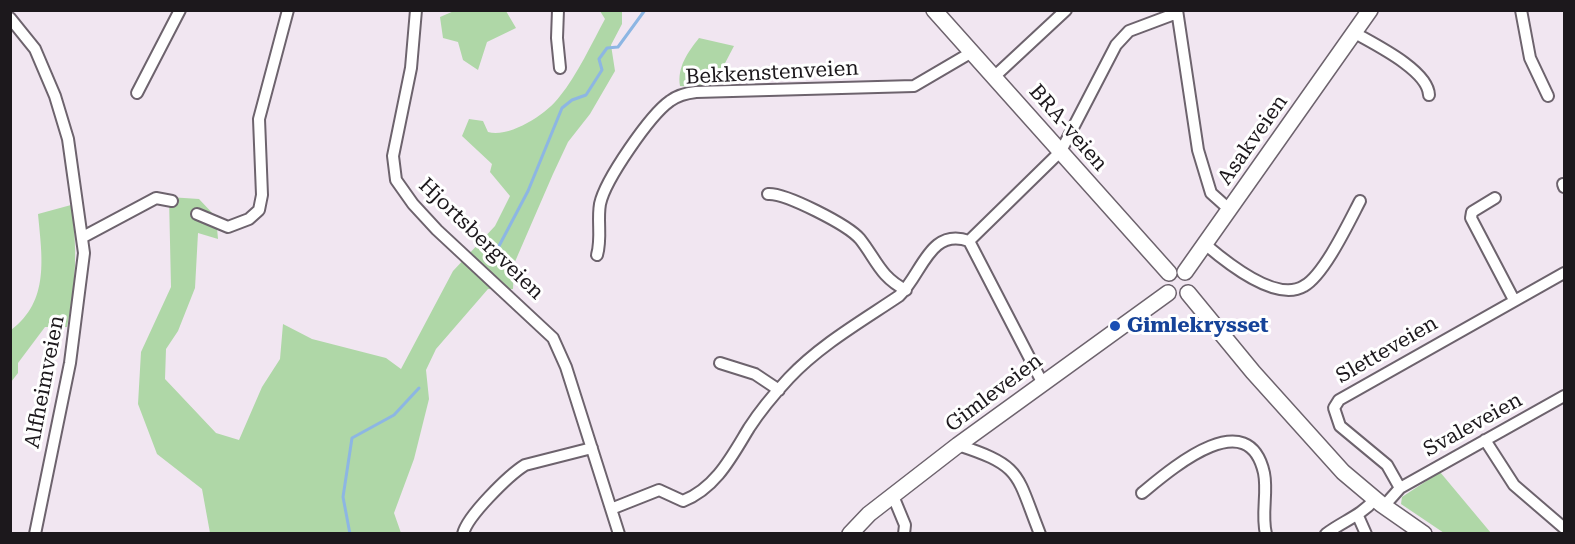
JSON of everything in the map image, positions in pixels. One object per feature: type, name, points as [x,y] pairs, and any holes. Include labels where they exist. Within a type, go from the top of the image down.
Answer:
[{"type":"main road","name":"BRA-veien","points":[[934,10],[995,76],[1125,227],[1169,273]]},
{"type":"main road","name":"Asakveien","points":[[1185,272],[1370,10]]},
{"type":"main road","points":[[1177,270],[1185,272],[1192,285],[1188,293],[1178,297],[1168,293],[1164,283],[1169,273],[1177,270]]},
{"type":"main road","name":"Gimleveien","points":[[850,534],[893,496],[958,445],[1168,293]]},
{"type":"main road","points":[[1188,293],[1309,436],[1343,472],[1379,502],[1424,534]]},
{"type":"street","points":[[137,93],[180,10]]},
{"type":"street","points":[[197,214],[228,227],[249,219],[259,210],[262,195],[259,119],[288,10]]},
{"type":"street","name":"Hjortsbergveien","points":[[416,10],[407,88],[393,156],[396,180],[413,204],[437,230],[508,298],[547,329],[566,367],[619,534]]},
{"type":"street","points":[[558,10],[557,38],[560,68]]},
{"type":"street","points":[[995,76],[1066,10]]},
{"type":"street","points":[[1521,10],[1530,58],[1548,96]]},
{"type":"street","points":[[969,241],[1061,151],[1116,45],[1129,31],[1177,12],[1198,150],[1211,193],[1230,210]]},
{"type":"street","name":"Alfheimveien","points":[[10,18],[40,59],[55,96],[68,139],[83,237],[84,266],[78,318],[35,534]]},
{"type":"street","points":[[1353,32],[1385,50],[1417,73],[1429,88],[1429,95]]},
{"type":"street","name":"Bekkenstenveien","points":[[597,255],[600,246],[600,204],[610,176],[657,114],[676,97],[696,92],[914,86],[972,52]]},
{"type":"street","points":[[768,194],[783,195],[851,231],[877,267],[893,284],[906,290]]},
{"type":"street","points":[[83,237],[156,198],[172,201]]},
{"type":"street","points":[[1495,198],[1477,207],[1472,212],[1471,218],[1515,300]]},
{"type":"street","points":[[1206,245],[1229,266],[1262,284],[1284,288],[1303,288],[1332,252],[1360,201]]},
{"type":"street","points":[[611,509],[659,490],[678,500],[693,497],[731,460],[750,428],[779,390],[818,352],[906,290],[928,253],[936,245],[954,238],[969,241]]},
{"type":"street","points":[[969,241],[1042,382]]},
{"type":"street","name":"Sletteveien","points":[[1400,488],[1387,465],[1340,426],[1334,408],[1342,398],[1564,273]]},
{"type":"street","points":[[720,363],[755,374],[779,390]]},
{"type":"street","name":"Svaleveien","points":[[1400,488],[1564,396]]},
{"type":"street","points":[[1485,440],[1514,485],[1564,528]]},
{"type":"street","points":[[1142,493],[1188,458],[1209,446],[1230,441],[1241,442],[1250,446],[1263,469],[1266,534]]},
{"type":"street","points":[[958,445],[993,456],[1013,470],[1040,534]]},
{"type":"street","points":[[463,534],[472,515],[516,471],[525,465],[592,448]]},
{"type":"street","points":[[1326,534],[1340,523],[1358,516],[1400,488]]},
{"type":"street","points":[[893,496],[905,525],[904,534]]},
{"type":"street","points":[[1358,516],[1366,534]]},
{"type":"green space","points":[[454,11],[506,11],[516,28],[487,42],[478,70],[463,60],[458,42],[443,38],[440,17]]},
{"type":"green space","points":[[600,11],[622,11],[622,24],[611,45],[615,71],[590,114],[568,142],[553,174],[514,264],[513,289],[488,289],[436,349],[426,370],[429,399],[414,459],[394,513],[401,533],[210,533],[202,489],[157,454],[138,404],[141,352],[171,287],[169,197],[199,199],[216,217],[218,239],[198,233],[195,288],[178,331],[166,349],[165,379],[216,433],[239,440],[262,387],[280,359],[283,324],[312,339],[386,358],[401,369],[453,271],[495,226],[510,196],[490,172],[492,164],[462,136],[469,119],[483,121],[488,132],[497,133],[517,128],[546,110],[566,88],[584,59],[605,19]]},
{"type":"green space","points":[[699,38],[734,46],[712,88],[680,86],[682,66],[687,54]]},
{"type":"green space","points":[[71,205],[75,236],[75,266],[67,327],[45,327],[18,363],[18,373],[11,382],[11,330],[24,318],[32,306],[41,277],[38,214]]},
{"type":"green space","points":[[1440,472],[1491,533],[1444,533],[1401,504],[1402,497]]},
{"type":"waterway","points":[[499,246],[528,191],[562,108],[572,100],[586,95],[602,70],[599,59],[607,48],[618,47],[645,10]]},
{"type":"waterway","points":[[350,534],[343,497],[352,438],[394,415],[419,388]]},
{"type":"place","name":"Gimlekrysset","points":[[1115,326]]}]
